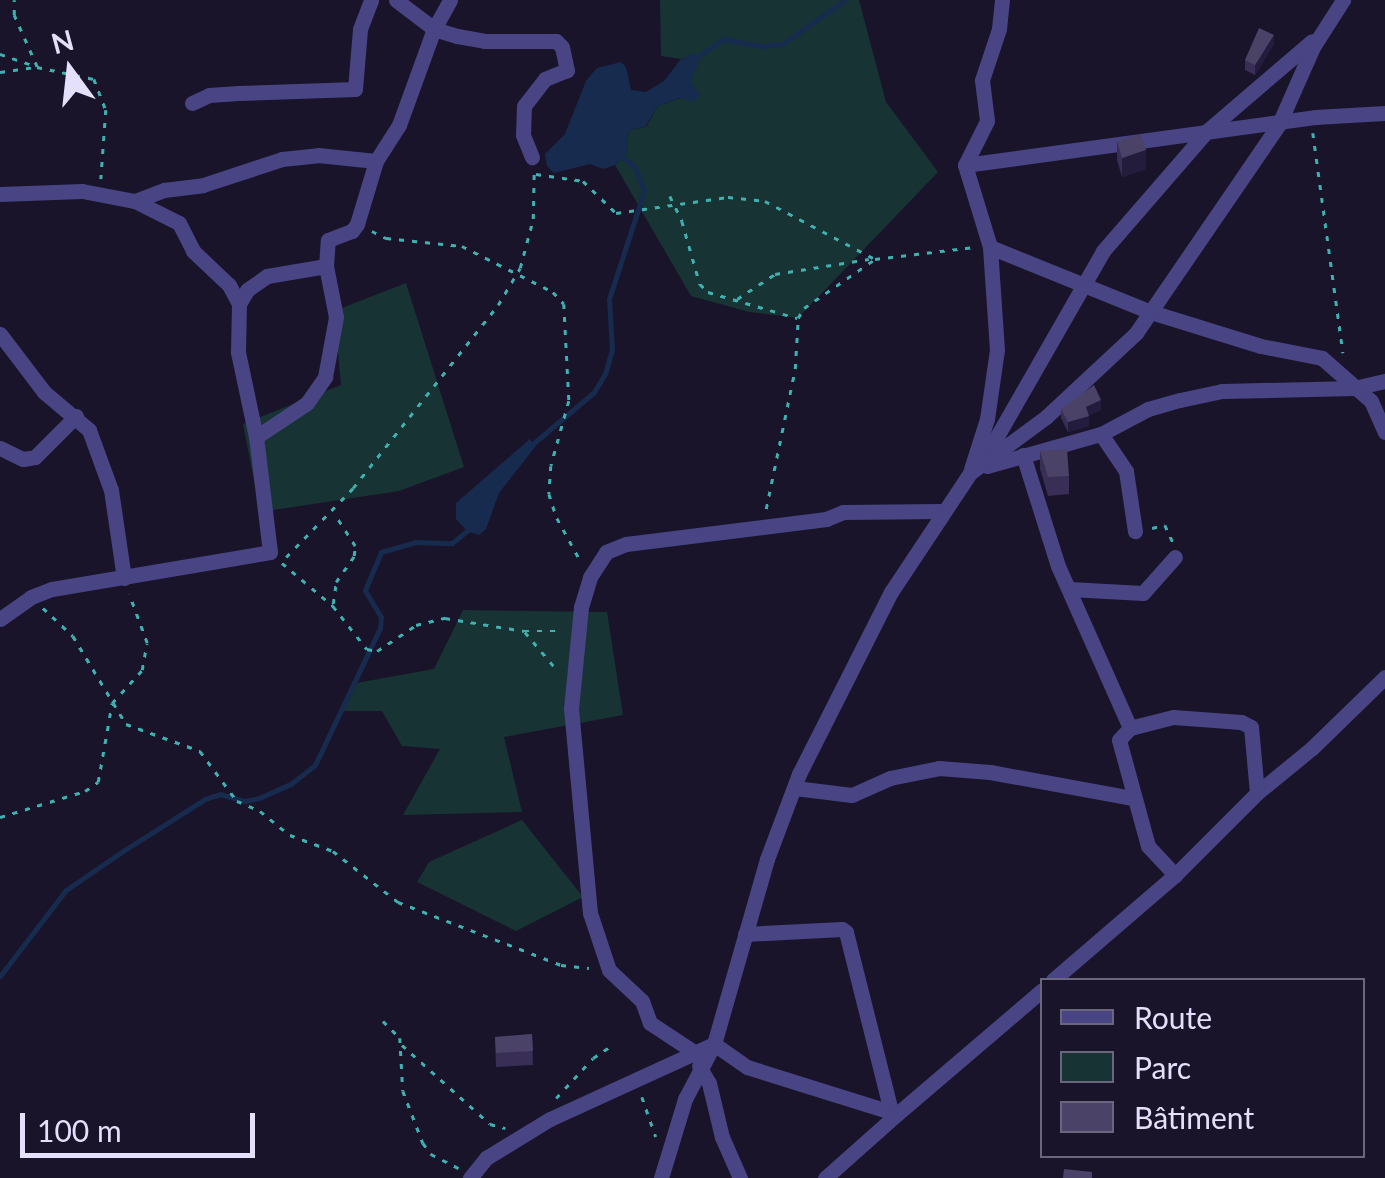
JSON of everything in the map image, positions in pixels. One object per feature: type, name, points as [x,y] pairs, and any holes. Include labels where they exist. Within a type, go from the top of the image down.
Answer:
[{"type":"street","points":[[192,103],[209,96],[238,93],[350,92],[355,89],[360,29],[371,0]]},
{"type":"street","points":[[396,0],[434,29],[484,41],[556,41],[562,47],[567,70],[545,79],[524,106],[523,135],[533,165]]},
{"type":"street","points":[[256,436],[307,404],[326,377],[336,316],[326,266],[328,240],[352,231],[357,224],[376,161],[400,125],[434,29],[450,0]]},
{"type":"street","points":[[976,468],[997,350],[990,247],[966,166],[987,120],[982,80],[999,30],[1002,0]]},
{"type":"street","points":[[976,468],[1096,373],[1151,312],[1279,124],[1323,31],[1343,0]]},
{"type":"street","points":[[471,1176],[486,1158],[524,1134],[633,1079],[696,1059],[714,1044],[745,934],[795,788],[892,592],[942,510],[976,468],[1103,251],[1207,131],[1323,31]]},
{"type":"street","points":[[966,166],[1315,117],[1385,114]]},
{"type":"street","points":[[134,200],[164,190],[203,186],[282,159],[318,155],[376,161]]},
{"type":"street","points":[[0,194],[30,190],[102,193],[134,200],[179,223],[193,251],[230,286],[239,304],[239,367],[256,436],[270,552],[52,589],[30,597],[0,620]]},
{"type":"street","points":[[990,247],[1151,312],[1261,346],[1322,358],[1372,402],[1385,432]]},
{"type":"street","points":[[239,304],[255,282],[267,276],[326,266]]},
{"type":"street","points":[[0,334],[44,392],[76,416],[93,440],[111,490],[124,578]]},
{"type":"street","points":[[976,468],[1101,434],[1148,409],[1222,391],[1385,381]]},
{"type":"street","points":[[0,448],[24,459],[34,457],[76,416]]},
{"type":"street","points":[[1101,434],[1126,471],[1136,532]]},
{"type":"street","points":[[1023,455],[1069,589],[1130,728]]},
{"type":"street","points":[[740,1178],[722,1137],[710,1082],[696,1059],[650,1024],[642,1001],[609,970],[590,913],[584,874],[573,690],[578,632],[590,577],[606,552],[626,544],[763,524],[826,520],[844,512],[870,509],[942,510]]},
{"type":"street","points":[[1069,589],[1143,594],[1174,557]]},
{"type":"street","points":[[1056,978],[1175,875],[1256,793],[1312,748],[1385,678]]},
{"type":"street","points":[[1175,875],[1148,846],[1118,740],[1130,728],[1173,717],[1241,722],[1251,727],[1256,793]]},
{"type":"street","points":[[795,788],[852,794],[890,778],[939,768],[990,772],[1132,798]]},
{"type":"street","points":[[745,934],[842,929],[846,932],[894,1113]]},
{"type":"street","points":[[825,1178],[894,1113],[1040,992]]},
{"type":"street","points":[[714,1044],[747,1068],[894,1113]]},
{"type":"street","points":[[660,1178],[696,1059]]},
{"type":"path","points":[[14,0],[14,15],[37,67]]},
{"type":"path","points":[[0,54],[37,67],[94,79],[106,110],[102,193]]},
{"type":"path","points":[[0,72],[37,67]]},
{"type":"path","points":[[1315,117],[1313,134],[1338,334],[1352,386]]},
{"type":"path","points":[[578,632],[524,631],[445,618],[416,625],[377,651],[367,649],[334,606],[281,562],[333,513],[498,304],[516,274],[533,219],[533,165],[583,181],[616,213],[676,208],[728,197],[764,201],[876,259]]},
{"type":"path","points":[[670,196],[700,284],[708,292],[798,318]]},
{"type":"path","points":[[357,224],[386,238],[462,246],[553,292],[564,304],[569,401],[551,466],[549,494],[556,518],[590,577]]},
{"type":"path","points":[[737,300],[774,274],[990,247]]},
{"type":"path","points":[[763,524],[795,369],[798,318],[804,308],[876,259]]},
{"type":"path","points":[[333,513],[355,546],[354,556],[336,582],[334,606]]},
{"type":"path","points":[[1136,532],[1165,526],[1174,557]]},
{"type":"path","points":[[0,817],[84,791],[98,782],[112,703],[142,670],[147,643],[124,578]]},
{"type":"path","points":[[30,597],[73,636],[126,724],[200,750],[237,801],[260,810],[290,835],[333,851],[398,902],[561,965],[609,970]]},
{"type":"path","points":[[524,631],[573,690]]},
{"type":"path","points":[[383,1020],[402,1046],[490,1124],[524,1134]]},
{"type":"path","points":[[402,1046],[403,1091],[423,1143],[431,1154],[471,1176]]},
{"type":"path","points":[[547,1108],[593,1058],[612,1046]]},
{"type":"path","points":[[633,1079],[657,1140]]},
{"type":"green space","points":[[660,0],[859,0],[886,102],[938,172],[798,318],[749,312],[691,296],[615,165],[626,154],[629,130],[646,127],[658,106],[681,98],[699,61],[694,54],[681,59],[661,56]]},
{"type":"green space","points":[[406,283],[464,467],[399,491],[260,512],[243,424],[341,385],[334,311]]},
{"type":"green space","points":[[463,610],[607,612],[623,715],[504,737],[522,812],[403,815],[440,749],[402,746],[382,711],[343,711],[356,683],[434,669]]},
{"type":"green space","points":[[522,820],[583,897],[516,931],[417,882],[429,862]]},
{"type":"water","points":[[694,53],[699,61],[691,82],[701,95],[692,102],[680,98],[658,106],[645,127],[629,130],[626,155],[615,165],[603,169],[590,164],[554,173],[547,166],[545,154],[565,134],[586,81],[597,68],[621,62],[626,67],[631,90],[646,92],[664,81],[681,59]]},
{"type":"water","points":[[530,439],[535,447],[499,493],[486,529],[479,535],[467,531],[456,519],[456,503]]},
{"type":"building","points":[[1259,28],[1274,35],[1255,65],[1245,60]]},
{"type":"building","points":[[1141,134],[1146,150],[1122,158],[1117,141]]},
{"type":"building","points":[[1094,385],[1101,400],[1086,407],[1089,416],[1068,422],[1061,409]]},
{"type":"building","points":[[1067,449],[1069,476],[1048,477],[1040,451]]},
{"type":"building","points":[[532,1034],[533,1051],[496,1053],[495,1037]]},
{"type":"building","points":[[1064,1169],[1092,1172],[1092,1178],[1063,1178]]},
{"type":"waterway","points":[[694,59],[724,39],[760,46],[782,44],[845,0]]},
{"type":"waterway","points":[[528,448],[594,392],[605,374],[612,350],[609,299],[644,191],[635,167],[618,154]]},
{"type":"waterway","points":[[0,976],[66,890],[123,851],[205,799],[220,794],[245,801],[259,798],[292,783],[315,765],[380,628],[381,617],[365,590],[381,552],[415,542],[452,543],[469,529]]}]
